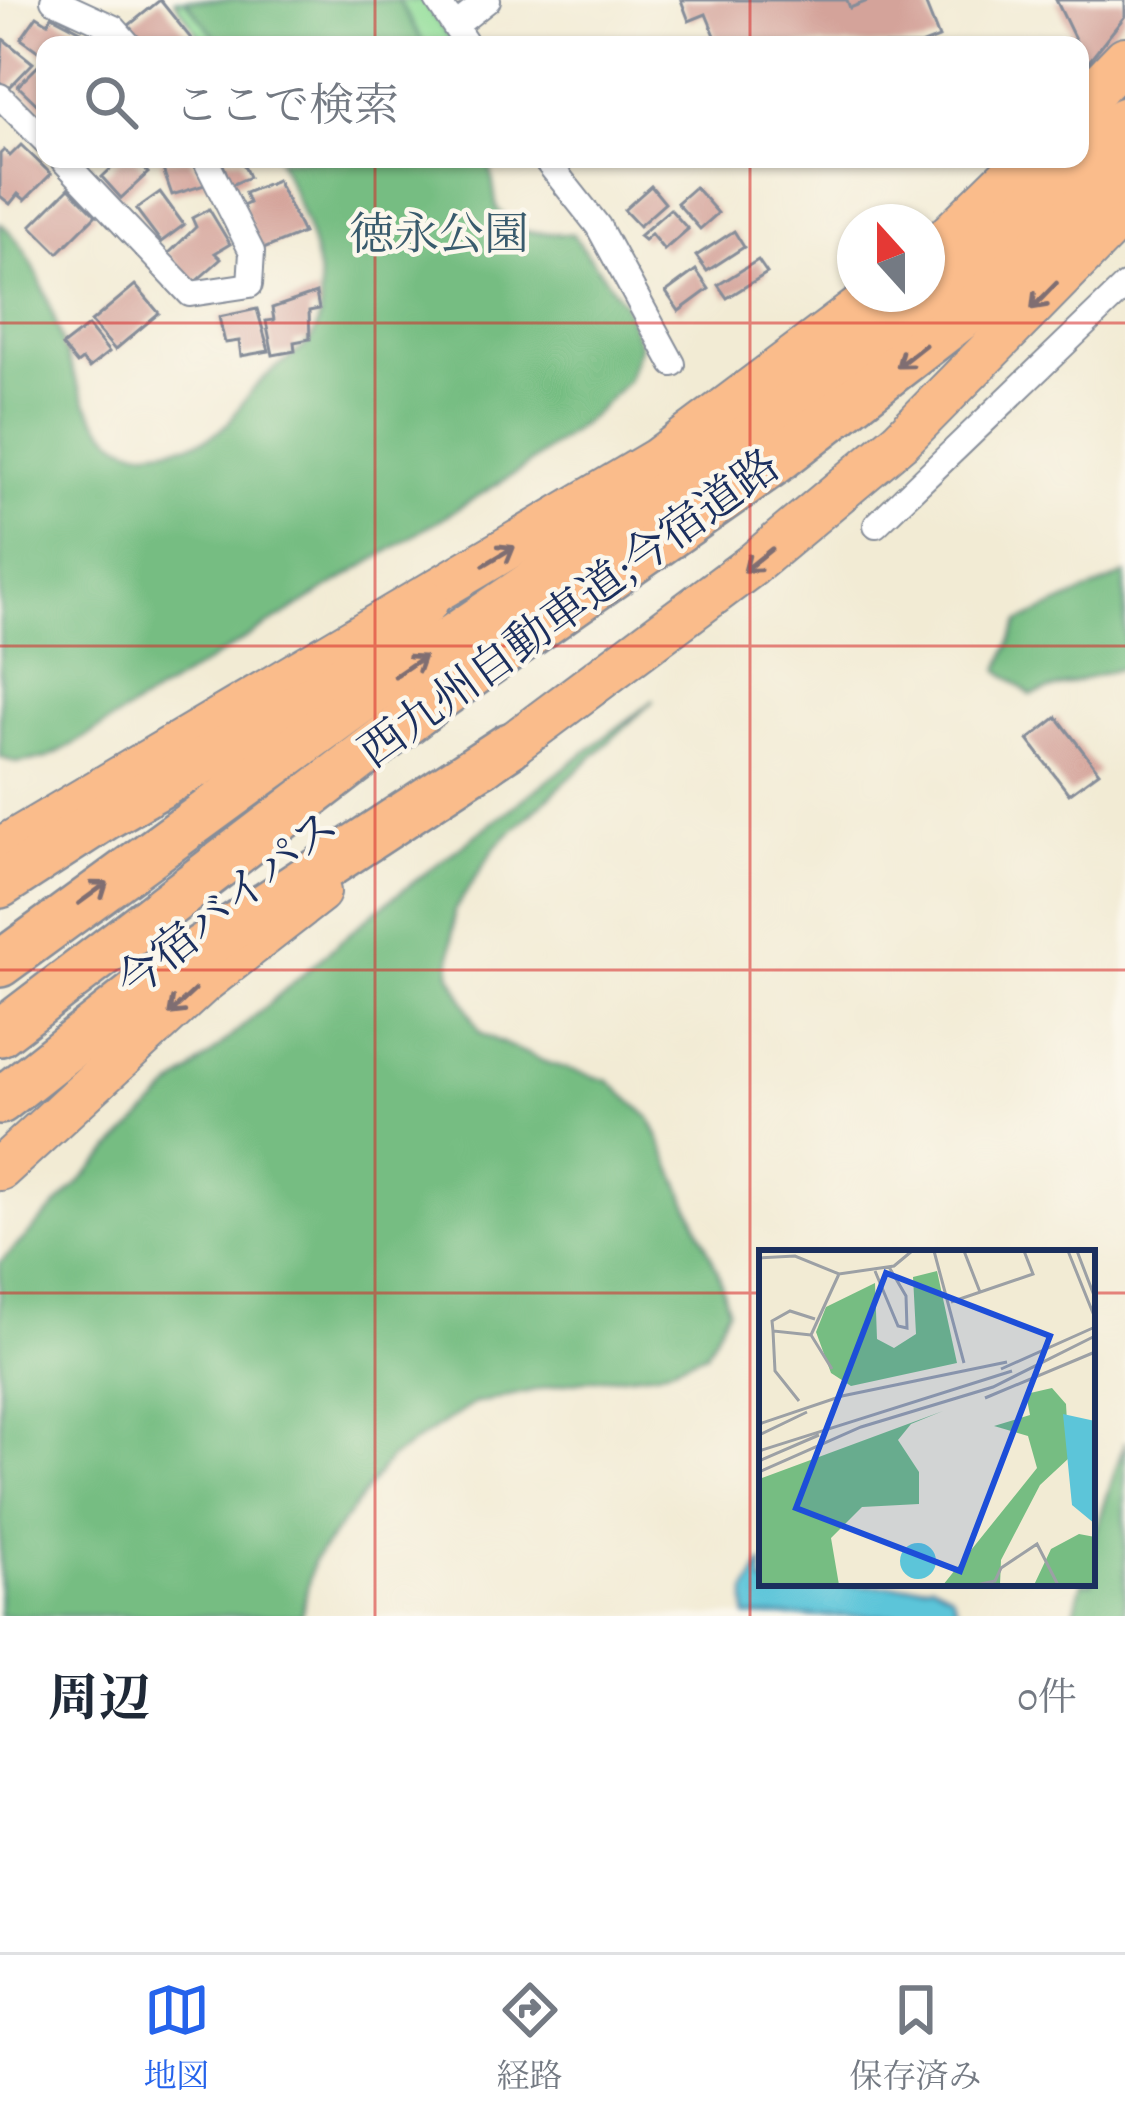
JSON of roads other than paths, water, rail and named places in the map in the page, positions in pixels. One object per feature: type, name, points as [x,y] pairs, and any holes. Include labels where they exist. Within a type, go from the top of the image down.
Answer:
[{"type":"highway","points":[[1089,95],[1125,58]]},
{"type":"highway","name":"西九州自動車道;今宿道路","points":[[1089,152],[1125,120]]},
{"type":"highway","name":"西九州自動車道;今宿道路","points":[[0,1033],[435,700],[773,464],[973,308],[1125,167]]},
{"type":"highway","points":[[945,239],[1018,168]]},
{"type":"highway","name":"西九州自動車道;今宿道路","points":[[0,964],[368,695],[747,438],[941,286],[1072,168]]},
{"type":"highway","name":"今宿バイパス","points":[[0,1168],[202,983],[752,566],[902,440],[1125,212]]},
{"type":"highway","points":[[0,849],[425,602],[658,459],[854,312]]},
{"type":"highway","points":[[0,885],[105,817],[335,685],[425,602]]},
{"type":"highway","points":[[0,1101],[160,975],[509,746]]},
{"type":"street","points":[[53,0],[114,28],[121,36]]},
{"type":"street","points":[[437,0],[461,35],[488,0]]},
{"type":"street","points":[[0,95],[36,132]]},
{"type":"street","points":[[71,168],[190,294],[250,285],[252,252],[210,168]]},
{"type":"street","points":[[552,168],[598,226],[674,364]]},
{"type":"street","points":[[876,524],[1125,286]]},
{"type":"water","points":[[759,1568],[759,1586],[937,1586],[951,1594],[961,1616],[746,1616],[746,1592]]},
{"type":"park label","name":"徳永公園","points":[[439,234]]}]
